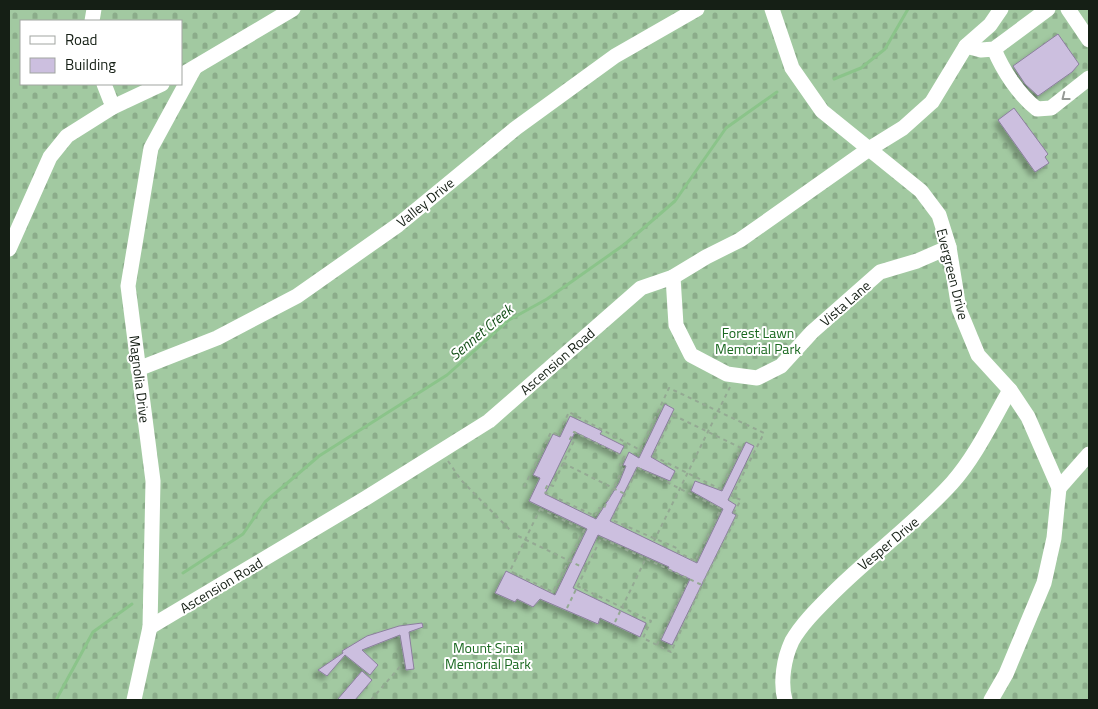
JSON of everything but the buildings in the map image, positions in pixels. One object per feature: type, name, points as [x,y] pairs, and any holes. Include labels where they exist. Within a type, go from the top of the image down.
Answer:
[{"type":"lane","points":[[187,72],[293,9]]},
{"type":"lane","name":"Valley Drive","points":[[138,369],[217,338],[297,296],[398,225],[516,128],[614,56],[697,9]]},
{"type":"lane","name":"Evergreen Drive","points":[[772,9],[792,68],[822,111],[921,191],[939,215],[949,247],[960,309],[978,355],[1010,390],[1028,417],[1059,488]]},
{"type":"lane","name":"Ascension Road","points":[[150,627],[489,421],[641,288],[673,277],[706,256],[740,240],[868,149],[903,128],[932,102],[966,46],[990,25],[1001,9]]},
{"type":"lane","points":[[966,46],[981,50],[994,49],[1048,9]]},
{"type":"lane","points":[[1068,9],[1089,40]]},
{"type":"lane","points":[[994,49],[1001,65],[1030,103],[1037,109],[1051,108],[1089,78]]},
{"type":"lane","points":[[104,85],[113,107]]},
{"type":"lane","points":[[9,249],[50,157],[67,136],[113,107],[160,85]]},
{"type":"lane","name":"Magnolia Drive","points":[[134,700],[150,627],[153,481],[128,286],[151,148],[181,85]]},
{"type":"lane","name":"Vista Lane","points":[[673,277],[676,325],[691,355],[727,374],[757,378],[781,366],[812,332],[880,272],[916,261],[949,247]]},
{"type":"lane","name":"Vesper Drive","points":[[785,700],[784,668],[792,641],[815,611],[854,571],[922,514],[953,482],[972,456],[1010,390]]},
{"type":"lane","points":[[992,700],[1006,674],[1044,583],[1054,538],[1059,488],[1089,454]]},
{"type":"path","points":[[655,540],[735,376]]},
{"type":"path","points":[[578,586],[651,621],[643,638],[671,652],[738,514],[734,512],[741,500],[732,496],[764,433],[669,388],[638,454]]},
{"type":"path","points":[[524,487],[551,432],[558,435],[569,412],[640,450]]},
{"type":"path","points":[[673,415],[741,448],[720,489],[687,473],[653,456],[673,415]]},
{"type":"path","points":[[574,432],[624,457],[620,465],[624,466],[603,510],[599,508],[595,516],[544,492],[548,484],[553,486],[563,464],[574,441],[570,439],[574,432]]},
{"type":"path","points":[[441,451],[460,480],[510,530]]},
{"type":"path","points":[[563,464],[624,494]]},
{"type":"path","points":[[638,468],[721,509],[695,561],[678,552],[679,549],[612,520],[624,494],[638,468]]},
{"type":"path","points":[[540,509],[584,530],[553,592],[510,571],[526,540],[540,509]]},
{"type":"path","points":[[518,536],[586,569]]},
{"type":"path","points":[[567,608],[601,538],[702,585]]},
{"type":"path","points":[[615,622],[646,558]]},
{"type":"path","points":[[657,645],[688,580]]},
{"type":"path","points":[[371,700],[404,662]]},
{"type":"green space","name":"Forest Lawn Memorial Park","points":[[9,9],[1089,9],[1089,700],[9,700]]},
{"type":"waterway","name":"Sennet Creek","points":[[834,79],[861,68],[885,49],[908,9]]},
{"type":"waterway","name":"Sennet Creek","points":[[183,573],[243,534],[265,502],[319,456],[447,375],[509,320],[547,299],[625,244],[675,201],[726,128],[777,92]]},
{"type":"waterway","name":"Sennet Creek","points":[[56,700],[93,632],[132,604]]},
{"type":"park label","name":"Mount Sinai Memorial Park","points":[[488,656]]}]
